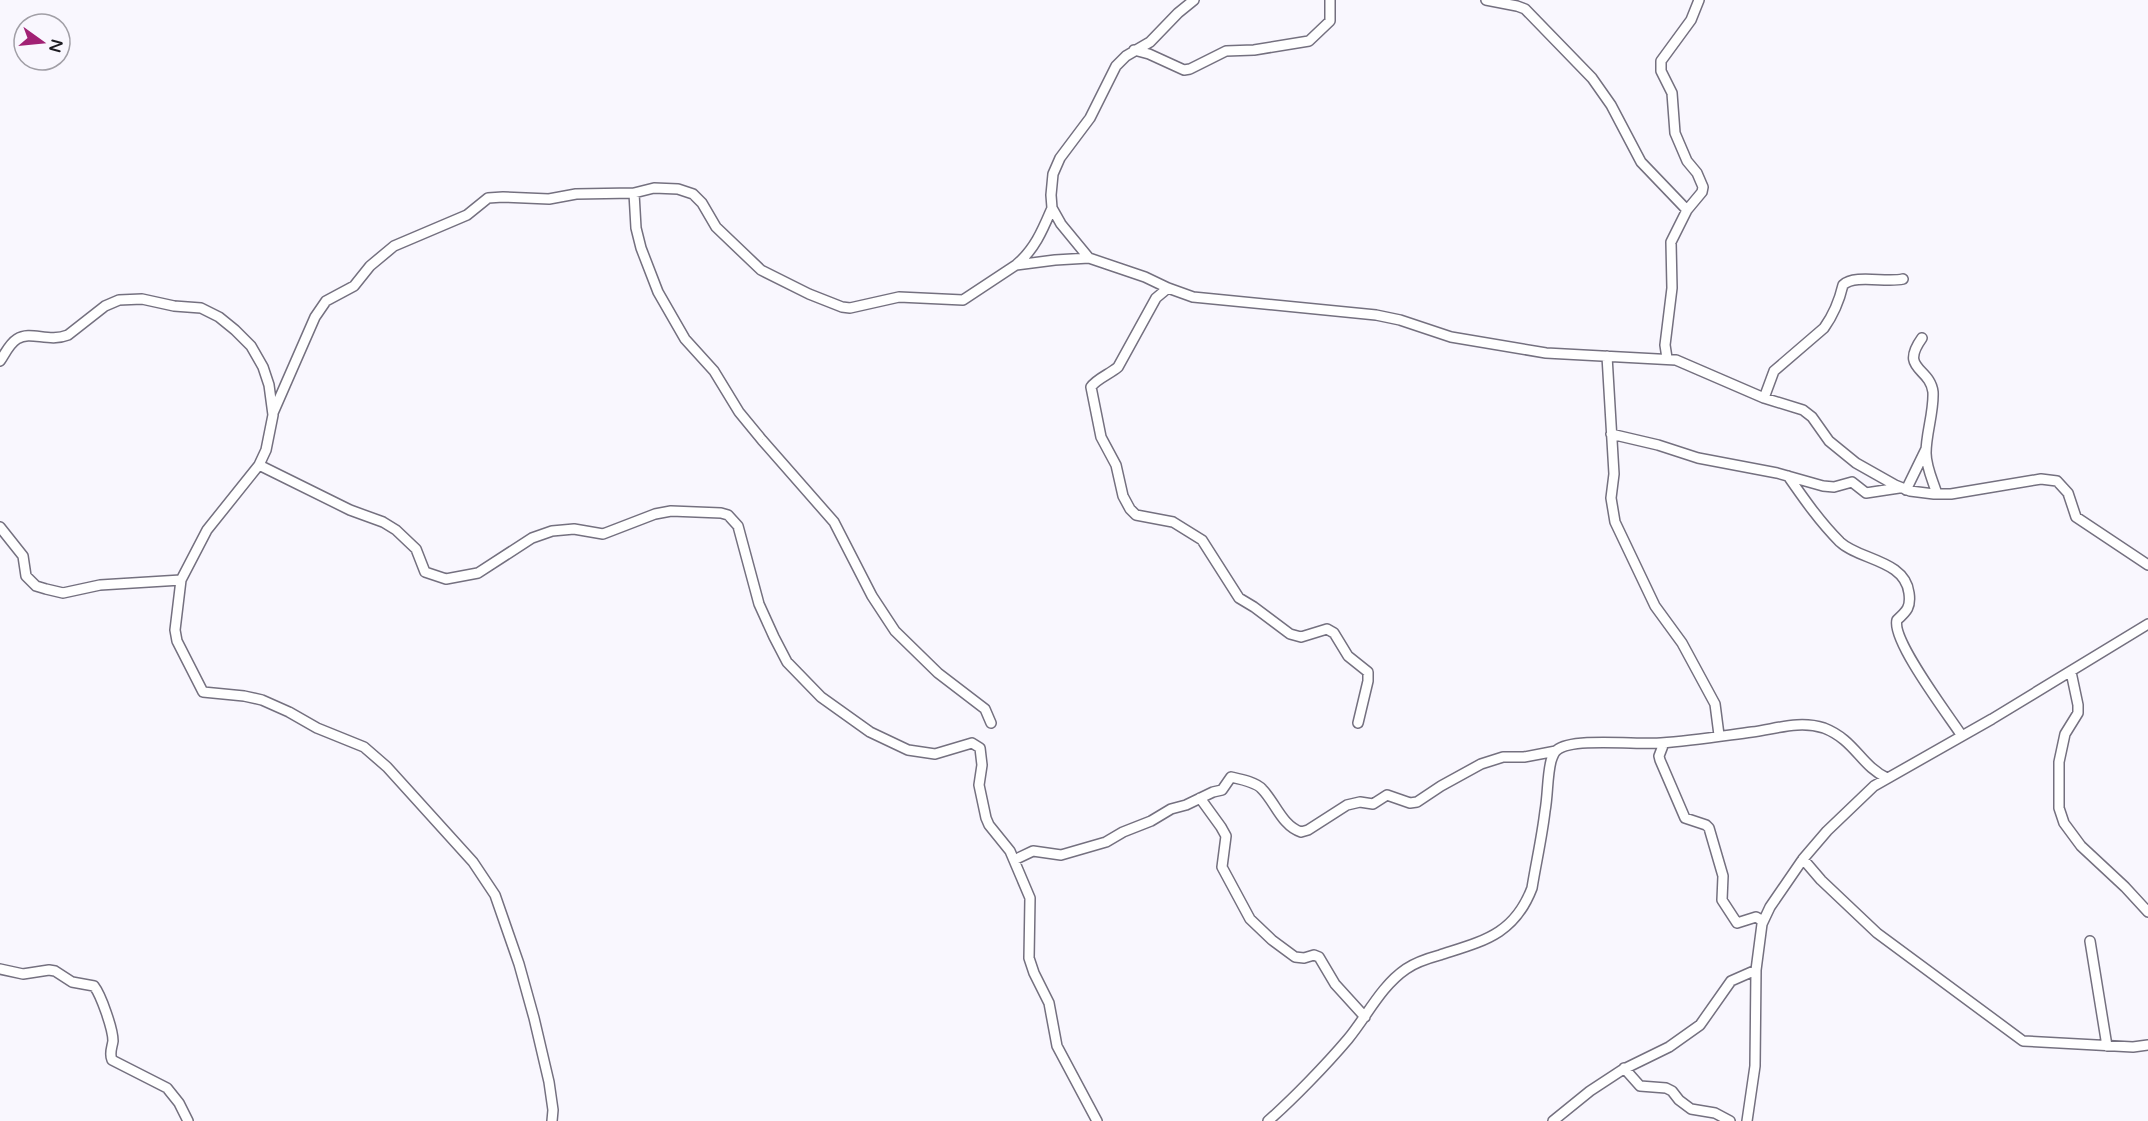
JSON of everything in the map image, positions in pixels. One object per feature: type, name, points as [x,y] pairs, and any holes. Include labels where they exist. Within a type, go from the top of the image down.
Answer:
[{"type":"street","points":[[1089,258],[1061,224],[1053,208],[1051,195],[1053,174],[1060,158],[1090,118],[1116,66],[1134,50],[1150,42],[1178,12],[1194,0]]},
{"type":"street","points":[[1134,50],[1149,54],[1184,70],[1226,51],[1254,50],[1309,41],[1329,21],[1330,0]]},
{"type":"street","points":[[1486,0],[1525,9],[1592,78],[1611,105],[1641,162],[1686,210]]},
{"type":"street","points":[[1668,358],[1665,345],[1672,288],[1670,248],[1686,210],[1702,192],[1703,187],[1697,173],[1687,161],[1675,133],[1672,93],[1660,66],[1661,61],[1691,20],[1700,0]]},
{"type":"street","points":[[552,1121],[549,1082],[534,1018],[495,895],[473,862],[387,767],[364,747],[317,728],[262,700],[203,692],[177,641],[181,580],[207,530],[259,465],[270,434],[273,415],[321,306],[354,286],[370,266],[394,246],[467,215],[488,198],[549,199],[576,194],[633,193],[662,187],[678,189],[693,194],[702,202],[716,228],[761,270],[809,294],[842,307],[862,306],[899,297],[963,300],[1016,265],[1027,255],[1053,208]]},
{"type":"street","points":[[633,193],[636,228],[641,248],[658,292],[685,339],[714,371],[739,412],[834,522],[872,596],[895,631],[938,674],[985,709],[991,723]]},
{"type":"street","points":[[1016,265],[1089,258],[1145,277],[1193,297],[1376,315],[1400,320],[1451,337],[1546,353],[1668,358],[1686,363],[1764,398],[1803,411],[1812,417],[1829,441],[1856,463],[1904,489]]},
{"type":"street","points":[[1764,398],[1774,371],[1829,322],[1836,311],[1843,285],[1846,282],[1857,279],[1892,282],[1903,279]]},
{"type":"street","points":[[1168,288],[1156,298],[1118,367],[1091,387],[1101,437],[1116,465],[1123,496],[1136,515],[1173,522],[1202,540],[1239,598],[1290,634],[1301,637],[1327,629],[1334,633],[1348,656],[1368,672],[1358,723]]},
{"type":"street","points":[[0,361],[16,339],[31,335],[61,338],[105,306],[119,300],[142,299],[174,306],[201,308],[219,317],[251,346],[263,367],[269,385],[273,415]]},
{"type":"street","points":[[1922,338],[1913,356],[1916,365],[1932,389],[1927,447],[1928,466],[1937,494]]},
{"type":"street","points":[[1607,356],[1614,474],[1612,507],[1620,533],[1655,606],[1678,636],[1715,704],[1719,735]]},
{"type":"street","points":[[1611,434],[1708,460],[1788,476],[1829,487],[1852,482],[1866,493],[1904,489],[1937,494],[2041,479],[2057,481],[2068,493],[2076,517],[2148,565]]},
{"type":"street","points":[[1904,489],[1927,447]]},
{"type":"street","points":[[259,465],[351,510],[383,522],[408,540],[416,549],[425,572],[446,579],[478,573],[532,538],[552,531],[574,529],[603,534],[655,513],[671,511],[728,515],[738,526],[759,603],[788,662],[805,682],[830,704],[870,732],[908,750],[935,754],[965,743],[976,744],[980,748],[982,755],[979,785],[986,818],[1014,860],[1030,898],[1029,958],[1049,1003],[1057,1046],[1097,1121]]},
{"type":"street","points":[[1788,476],[1823,524],[1842,544],[1881,561],[1909,586],[1910,604],[1908,610],[1897,620],[1896,632],[1912,662],[1962,736]]},
{"type":"street","points":[[0,528],[23,556],[26,576],[36,586],[46,589],[63,593],[100,585],[181,580]]},
{"type":"street","points":[[1747,1121],[1755,1066],[1757,949],[1770,907],[1803,859],[1853,805],[1874,786],[2072,672],[2148,624]]},
{"type":"street","points":[[2072,672],[2078,713],[2065,734],[2059,762],[2059,808],[2064,823],[2081,846],[2148,912]]},
{"type":"street","points":[[1014,860],[1034,850],[1061,855],[1106,842],[1171,809],[1224,789],[1229,778],[1241,779],[1261,787],[1284,819],[1301,832],[1355,802],[1373,804],[1387,795],[1410,803],[1417,802],[1481,764],[1503,757],[1524,757],[1556,751],[1569,744],[1579,743],[1664,743],[1753,732],[1785,725],[1822,728],[1845,740],[1874,772],[1887,778]]},
{"type":"street","points":[[1664,743],[1660,751],[1660,760],[1684,816],[1707,825],[1709,828],[1723,876],[1724,905],[1737,923],[1756,917],[1764,921]]},
{"type":"street","points":[[1268,1121],[1348,1039],[1395,977],[1409,967],[1494,936],[1506,928],[1522,909],[1532,888],[1545,814],[1551,762],[1556,751]]},
{"type":"street","points":[[1200,798],[1224,832],[1226,840],[1222,867],[1250,919],[1272,940],[1295,957],[1304,958],[1314,955],[1319,957],[1335,984],[1365,1017]]},
{"type":"street","points":[[1803,859],[1821,880],[1877,933],[2024,1041],[2133,1047],[2148,1045]]},
{"type":"street","points":[[2090,941],[2107,1046]]},
{"type":"street","points":[[0,969],[23,974],[49,970],[72,982],[93,986],[102,998],[112,1036],[110,1056],[112,1060],[167,1088],[179,1103],[188,1121]]},
{"type":"street","points":[[1553,1121],[1590,1091],[1624,1068],[1669,1047],[1701,1025],[1731,981],[1756,970]]},
{"type":"street","points":[[1624,1068],[1640,1086],[1666,1088],[1691,1109],[1715,1113],[1730,1121]]}]
